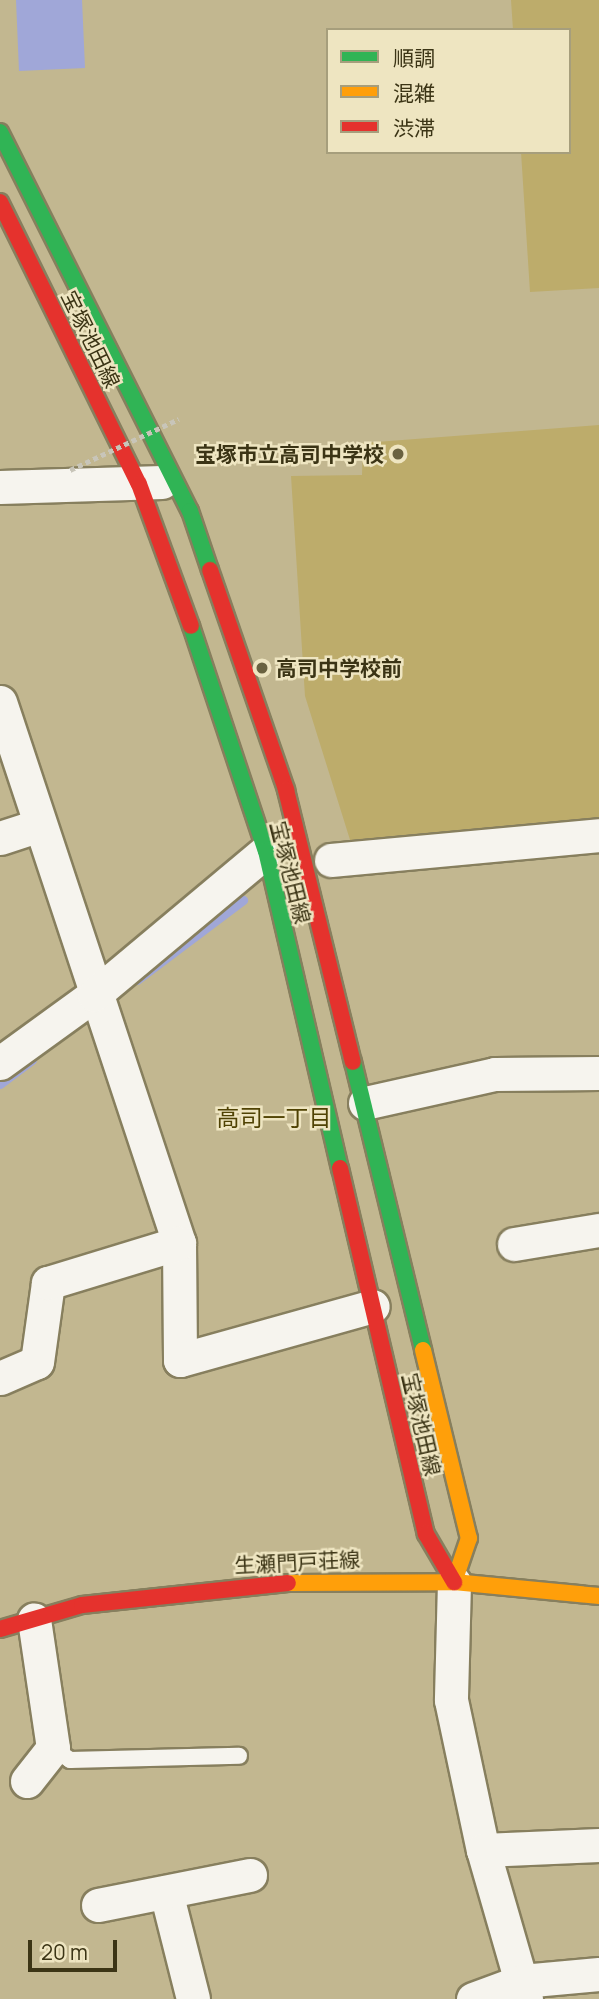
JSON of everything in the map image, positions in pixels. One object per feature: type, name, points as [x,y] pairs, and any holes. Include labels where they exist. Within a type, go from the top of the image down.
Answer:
[{"type":"street","points":[[0,132],[176,480],[286,790],[365,1103],[469,1538],[454,1582],[451,1700],[483,1850],[524,1990]]},
{"type":"street","name":"宝塚池田線","points":[[0,202],[139,484],[222,709],[266,851],[426,1534],[454,1582]]},
{"type":"street","points":[[0,491],[176,480]]},
{"type":"street","points":[[0,702],[38,826],[179,1243],[180,1360],[373,1306]]},
{"type":"street","points":[[0,838],[38,826]]},
{"type":"street","points":[[331,860],[599,835]]},
{"type":"street","points":[[0,1063],[94,995],[266,851]]},
{"type":"street","points":[[365,1103],[495,1074],[599,1073]]},
{"type":"street","points":[[514,1244],[599,1230]]},
{"type":"street","points":[[0,1378],[37,1362],[48,1283],[179,1243]]},
{"type":"street","name":"生瀬門戸荘線","points":[[0,1629],[82,1605],[208,1588],[454,1582],[599,1596]]},
{"type":"street","points":[[27,1781],[53,1748],[34,1619]]},
{"type":"street","points":[[483,1850],[599,1845]]},
{"type":"street","points":[[98,1905],[250,1875]]},
{"type":"street","points":[[166,1892],[192,1999]]},
{"type":"street","points":[[473,1999],[599,1974]]},
{"type":"lane","points":[[53,1748],[70,1760],[239,1756]]},
{"type":"path","points":[[70,470],[179,419]]},
{"type":"shaded area","points":[[511,0],[599,0],[599,288],[530,292],[521,154],[571,154],[571,28],[513,28]]},
{"type":"shaded area","points":[[599,425],[599,818],[351,843],[305,696],[291,476],[362,475],[363,443]]},
{"type":"water","points":[[16,0],[82,0],[85,68],[19,71]]},
{"type":"waterway","points":[[137,980],[243,900]]},
{"type":"waterway","points":[[0,1084],[32,1060]]},
{"type":"traffic: fast","points":[[0,132],[190,511],[210,570]]},
{"type":"traffic: fast","points":[[191,626],[266,851],[340,1168]]},
{"type":"traffic: fast","points":[[353,1062],[423,1350]]},
{"type":"traffic: slow","points":[[423,1350],[469,1538],[454,1582]]},
{"type":"traffic: slow","points":[[288,1583],[454,1582],[599,1596]]},
{"type":"traffic: jam","points":[[0,202],[139,484],[191,626]]},
{"type":"traffic: jam","points":[[210,570],[286,790],[353,1062]]},
{"type":"traffic: jam","points":[[340,1168],[426,1534],[454,1582]]},
{"type":"traffic: jam","points":[[0,1629],[82,1605],[288,1583]]},
{"type":"place","name":"宝塚市立高司中学校","points":[[398,454]]},
{"type":"place","name":"高司中学校前","points":[[262,668]]},
{"type":"district","name":"高司一丁目","points":[[274,1117]]}]
